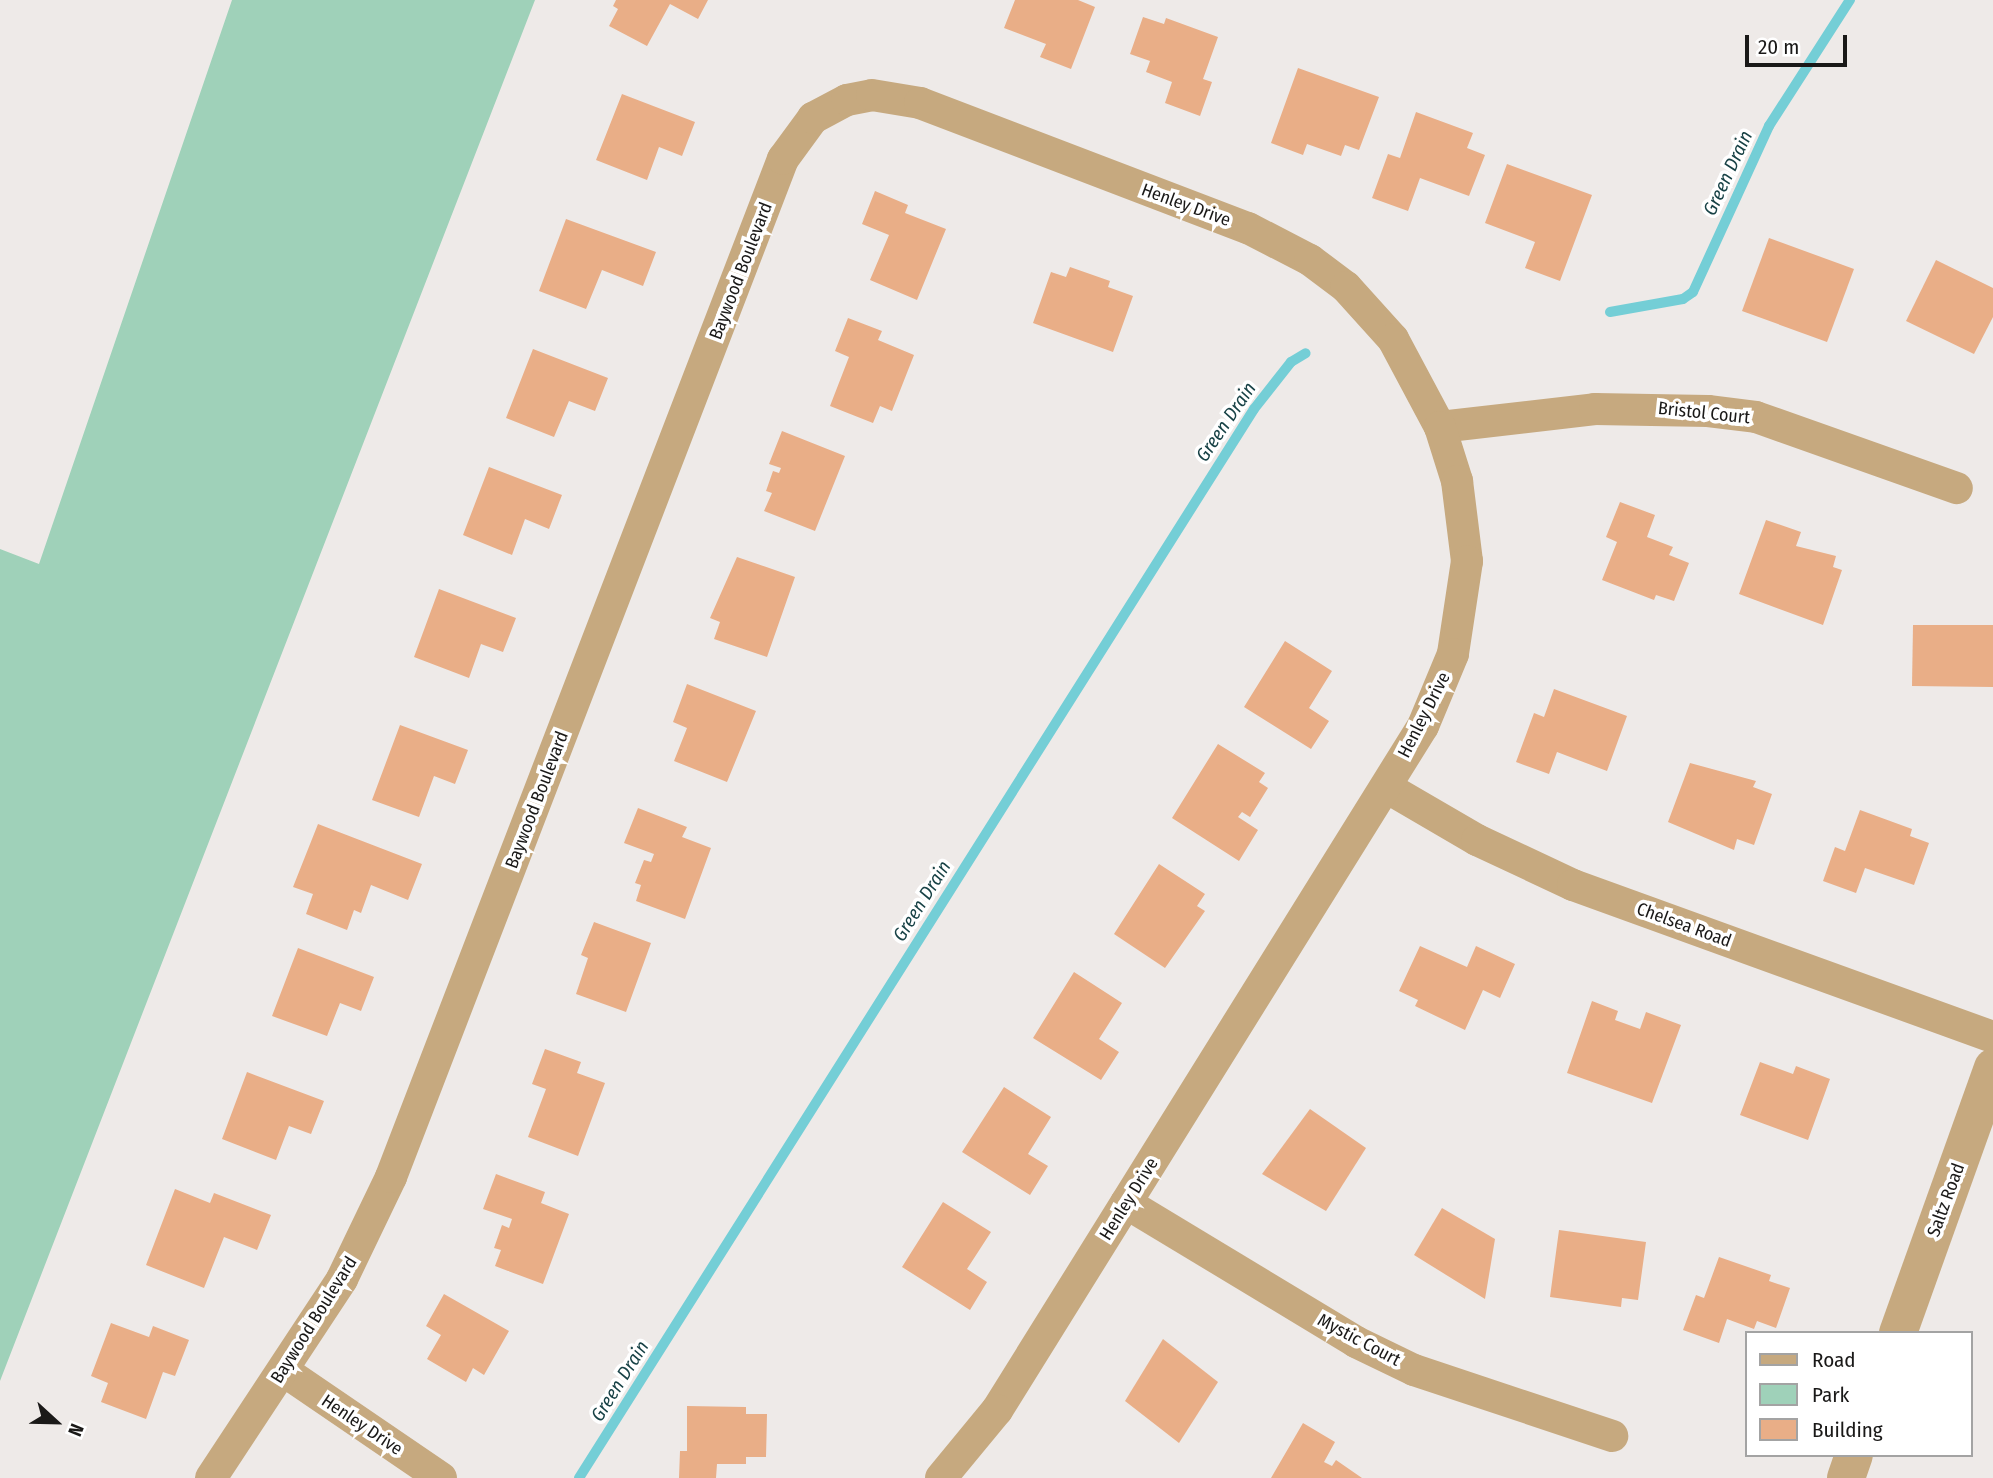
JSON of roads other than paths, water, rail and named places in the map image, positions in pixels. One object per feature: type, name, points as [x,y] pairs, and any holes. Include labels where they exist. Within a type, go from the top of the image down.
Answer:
[{"type":"street","name":"Henley Drive","points":[[829,108],[872,95],[898,96],[1280,242],[1310,260],[1371,311],[1417,377],[1440,427],[1464,514],[1463,608],[1437,698],[1386,787],[997,1410],[941,1478]]},
{"type":"street","name":"Baywood Boulevard","points":[[211,1478],[284,1371],[342,1279],[391,1177],[783,159],[795,136],[829,108]]},
{"type":"street","name":"Bristol Court","points":[[1440,427],[1595,409],[1708,411],[1756,417],[1957,488]]},
{"type":"street","name":"Chelsea Road","points":[[1386,787],[1477,840],[1573,885],[1993,1037]]},
{"type":"street","name":"Saltz Road","points":[[1899,1331],[1993,1067]]},
{"type":"street","name":"Mystic Court","points":[[1126,1203],[1356,1342],[1415,1370],[1612,1436]]},
{"type":"street","name":"Henley Drive","points":[[284,1371],[441,1478]]},
{"type":"street","points":[[1846,1478],[1853,1457]]},
{"type":"waterway","name":"Green Drain","points":[[1610,312],[1683,299],[1693,292],[1769,126],[1850,0]]},
{"type":"waterway","name":"Green Drain","points":[[579,1478],[1254,409],[1291,362],[1306,353]]}]
